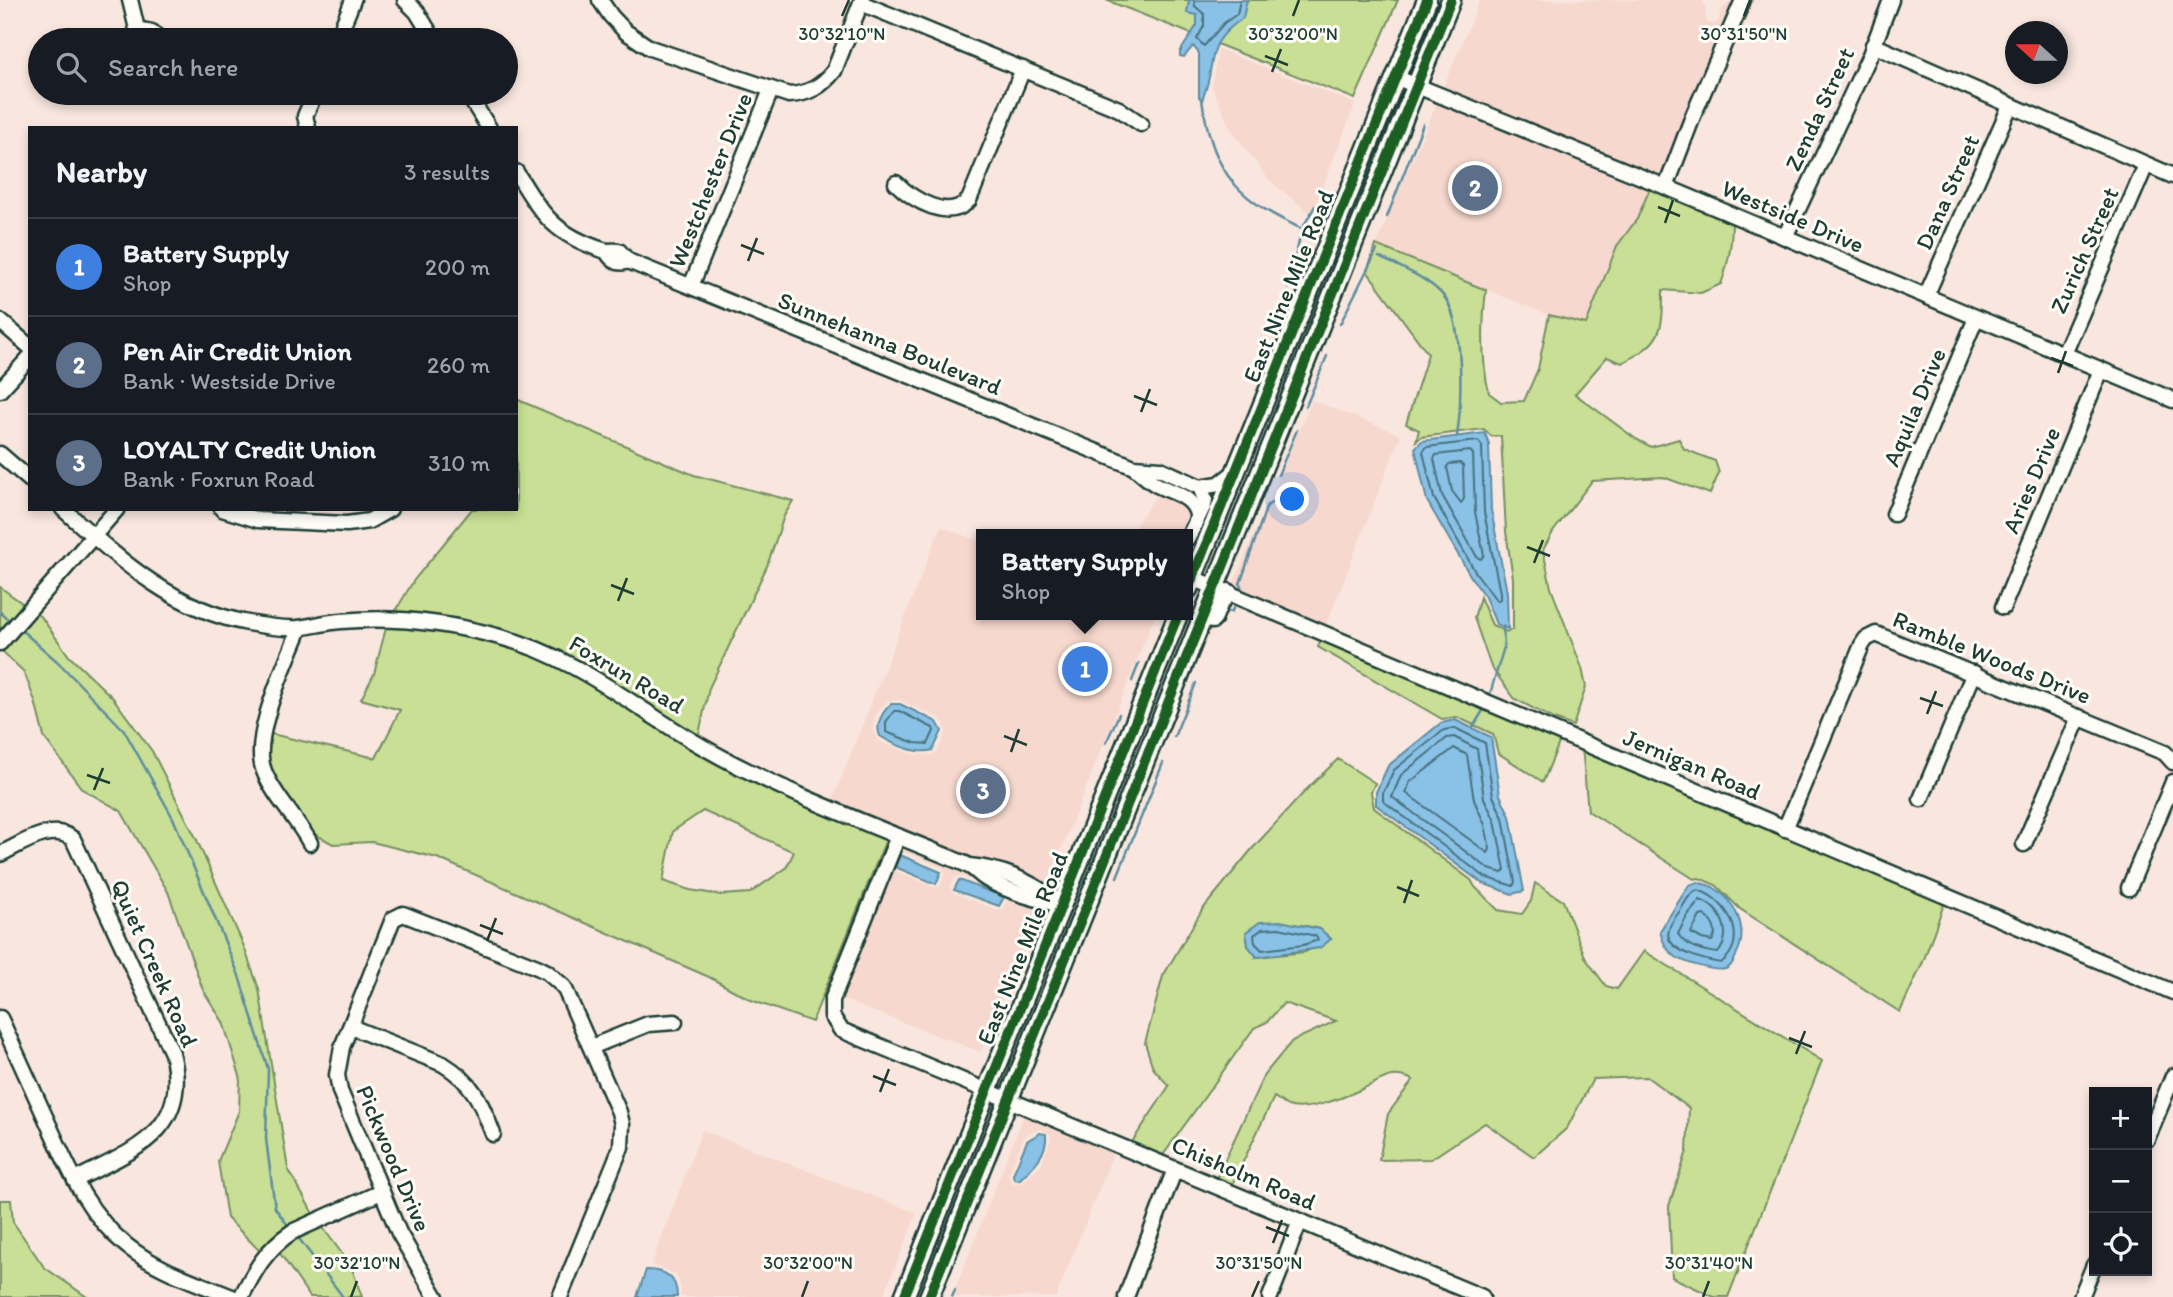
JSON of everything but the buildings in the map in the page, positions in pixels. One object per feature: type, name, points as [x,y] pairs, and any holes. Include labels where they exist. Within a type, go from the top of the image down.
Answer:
[{"type":"main road","name":"East Nine Mile Road","points":[[1193,574],[1427,0]]},
{"type":"main road","points":[[1426,60],[1434,26],[1444,0]]},
{"type":"main road","name":"East Nine Mile Road","points":[[929,1297],[1160,720],[1220,590],[1451,0]]},
{"type":"main road","points":[[1220,590],[1206,576],[1208,561],[1269,408],[1271,385]]},
{"type":"main road","name":"East Nine Mile Road","points":[[904,1297],[1176,620]]},
{"type":"main road","points":[[1022,1066],[1022,1048],[1066,939],[1068,926],[1061,905],[1079,895],[1088,883],[1152,740]]},
{"type":"street","points":[[130,0],[135,28]]},
{"type":"street","points":[[342,28],[353,0]]},
{"type":"street","points":[[405,0],[426,28]]},
{"type":"street","points":[[600,0],[617,24],[634,39],[650,48],[789,95],[810,92],[827,80],[834,71],[862,2],[1119,108],[1141,124]]},
{"type":"street","points":[[1666,187],[1742,0]]},
{"type":"street","name":"Zenda Street","points":[[1784,237],[1873,45],[1891,0]]},
{"type":"street","points":[[1873,45],[2173,176]]},
{"type":"street","points":[[896,183],[914,198],[944,209],[957,209],[965,205],[1023,69]]},
{"type":"street","name":"Westside Drive","points":[[1395,77],[1666,187],[2173,400]]},
{"type":"street","name":"Westchester Drive","points":[[691,286],[771,90]]},
{"type":"street","points":[[307,126],[305,117],[310,105]]},
{"type":"street","points":[[475,105],[488,126]]},
{"type":"street","name":"Dana Street","points":[[1926,296],[2010,106]]},
{"type":"street","name":"Zurich Street","points":[[2064,354],[2146,165]]},
{"type":"street","name":"Sunnehanna Boulevard","points":[[518,178],[552,225],[570,237],[607,252],[614,261],[628,261],[1134,467],[1156,485],[1190,500],[1196,506],[1197,515]]},
{"type":"street","name":"Aquila Drive","points":[[1894,514],[1976,317]]},
{"type":"street","points":[[0,321],[28,345]]},
{"type":"street","points":[[0,390],[28,358]]},
{"type":"street","name":"Aries Drive","points":[[2003,607],[2101,370]]},
{"type":"street","points":[[0,454],[28,478]]},
{"type":"street","name":"Sunnehanna Boulevard","points":[[1134,467],[1160,469],[1200,487]]},
{"type":"street","points":[[1192,529],[1205,499],[1200,487],[1219,484],[1236,471]]},
{"type":"street","name":"Foxrun Road","points":[[65,511],[152,584],[189,605],[229,619],[265,626],[300,628],[342,621],[419,621],[457,626],[522,643],[578,668],[704,748],[763,778],[969,866],[993,868],[1037,887],[1061,905]]},
{"type":"street","points":[[0,643],[115,511]]},
{"type":"street","points":[[229,511],[258,520],[347,524],[369,521],[386,511]]},
{"type":"street","name":"Jernigan Road","points":[[1193,582],[1220,590],[2173,992]]},
{"type":"street","points":[[300,628],[263,729],[260,747],[263,771],[310,843]]},
{"type":"street","name":"Ramble Woods Drive","points":[[1785,829],[1866,639],[1870,636],[1882,634],[2165,753],[2173,762]]},
{"type":"street","points":[[1921,799],[1974,673]]},
{"type":"street","points":[[2024,844],[2079,717]]},
{"type":"street","points":[[2129,888],[2173,782]]},
{"type":"street","name":"Quiet Creek Road","points":[[0,854],[49,832],[58,831],[73,839],[172,1054],[175,1067],[174,1101],[162,1126],[142,1145],[75,1180]]},
{"type":"street","name":"Chisholm Road","points":[[898,836],[832,1000],[832,1016],[844,1032],[1482,1297]]},
{"type":"street","name":"Pickwood Drive","points":[[436,1297],[410,1253],[381,1192],[338,1080],[342,1047],[393,919],[403,914],[547,972],[564,987],[592,1047]]},
{"type":"street","points":[[0,1018],[89,1207],[128,1247],[158,1266],[232,1297]]},
{"type":"street","points":[[560,1297],[621,1147],[623,1135],[619,1112],[592,1047],[648,1024],[674,1022]]},
{"type":"street","points":[[351,1027],[443,1063],[457,1072],[475,1091],[493,1134]]},
{"type":"street","points":[[2152,1127],[2173,1076]]},
{"type":"street","points":[[1126,1297],[1175,1169]]},
{"type":"street","points":[[241,1297],[256,1267],[279,1241],[381,1192]]},
{"type":"street","points":[[1270,1297],[1300,1221]]},
{"type":"street","points":[[2081,1297],[2090,1276]]},
{"type":"shaded area","points":[[1480,0],[1702,0],[1706,21],[1712,25],[1718,23],[1721,10],[1732,0],[1737,0],[1663,181],[1442,90]]},
{"type":"shaded area","points":[[1218,49],[1356,102],[1312,215],[1269,180],[1230,128],[1212,87]]},
{"type":"shaded area","points":[[1439,98],[1651,186],[1637,219],[1617,246],[1586,324],[1549,315],[1376,245]]},
{"type":"shaded area","points":[[1312,400],[1401,435],[1325,628],[1231,589]]},
{"type":"shaded area","points":[[1159,491],[1187,504],[1191,517],[1186,529],[1133,529]]},
{"type":"shaded area","points":[[941,526],[976,541],[976,620],[1153,620],[1046,888],[971,861],[831,804]],"holes":[[[899,700],[939,718],[946,733],[937,752],[931,755],[913,754],[883,743],[876,738],[873,730],[875,718],[882,706],[888,701]]]},
{"type":"shaded area","points":[[901,842],[1040,904],[981,1052],[838,998],[891,866],[894,870],[934,887],[940,886],[945,874],[943,868],[902,851],[897,853]],"holes":[[[961,876],[1005,893],[1008,898],[1003,908],[998,910],[953,893],[950,887],[955,878]]]},
{"type":"shaded area","points":[[1025,1112],[1115,1149],[1056,1297],[952,1297]],"holes":[[[1041,1129],[1050,1134],[1051,1139],[1042,1163],[1022,1183],[1013,1183],[1009,1172],[1023,1139],[1030,1132]]]},
{"type":"shaded area","points":[[702,1130],[917,1213],[883,1297],[681,1297],[681,1287],[676,1275],[660,1267],[651,1266]]},
{"type":"green space","points":[[1106,0],[1398,0],[1355,99]]},
{"type":"green space","points":[[1651,186],[1732,222],[1730,253],[1721,284],[1701,293],[1663,290],[1661,326],[1653,342],[1622,363],[1607,357],[1575,394],[1651,447],[1679,439],[1684,449],[1715,461],[1719,473],[1710,494],[1663,477],[1592,481],[1553,532],[1543,550],[1551,588],[1582,668],[1586,687],[1573,726],[1515,699],[1491,667],[1474,618],[1480,597],[1492,625],[1507,632],[1513,629],[1513,578],[1506,532],[1501,436],[1491,436],[1484,429],[1421,437],[1416,441],[1419,430],[1406,424],[1428,354],[1367,271],[1376,245],[1486,290],[1483,342],[1489,393],[1501,402],[1524,401],[1538,369],[1549,315],[1586,324],[1617,246],[1637,219]]},
{"type":"green space","points":[[518,400],[694,475],[793,501],[784,516],[767,566],[709,688],[698,739],[581,664],[393,615],[414,580],[470,511],[518,511]]},
{"type":"green space","points":[[0,587],[26,606],[0,635]]},
{"type":"green space","points":[[34,612],[42,618],[69,656],[113,698],[152,751],[196,838],[243,944],[259,989],[288,1169],[315,1217],[262,1250],[227,1218],[218,1161],[239,1111],[240,1076],[223,1022],[203,990],[168,892],[121,811],[82,789],[44,737],[24,672],[1,650]]},
{"type":"green space","points":[[387,624],[419,626],[520,648],[887,837],[812,1022],[751,1000],[709,977],[437,858],[372,842],[333,844],[311,832],[278,786],[267,764],[267,733],[376,758],[400,710],[361,699],[374,674]],"holes":[[[703,811],[794,852],[786,868],[750,893],[721,895],[690,890],[663,881],[673,831]]]},
{"type":"green space","points":[[1322,637],[1561,738],[1543,782],[1498,753],[1493,734],[1457,717],[1442,719],[1318,647]]},
{"type":"green space","points":[[1582,747],[1945,901],[1923,962],[1900,1012],[1740,909],[1716,885],[1699,878],[1694,879],[1588,811]]},
{"type":"green space","points":[[1338,759],[1375,783],[1371,792],[1374,808],[1471,880],[1498,910],[1522,914],[1531,901],[1535,883],[1563,901],[1586,959],[1606,986],[1617,989],[1644,951],[1822,1061],[1728,1297],[1714,1297],[1672,1277],[1669,1206],[1687,1151],[1689,1108],[1647,1077],[1593,1079],[1567,1128],[1534,1157],[1485,1123],[1431,1159],[1379,1160],[1388,1114],[1413,1080],[1405,1077],[1387,1077],[1336,1100],[1315,1106],[1296,1108],[1274,1097],[1231,1187],[1215,1181],[1264,1075],[1292,1041],[1336,1021],[1284,1003],[1267,1022],[1254,1028],[1161,1158],[1130,1145],[1169,1086],[1153,1068],[1145,1043],[1163,976],[1202,910],[1252,849]],"holes":[[[1301,925],[1320,929],[1331,939],[1305,952],[1257,957]]]},
{"type":"green space","points":[[0,1200],[11,1200],[13,1222],[44,1267],[87,1297],[0,1297]]},
{"type":"green space","points":[[321,1225],[351,1266],[362,1297],[310,1297],[279,1252],[275,1251]]},
{"type":"water","points":[[1189,0],[1247,0],[1243,18],[1221,37],[1216,46],[1202,100],[1199,97],[1199,53],[1193,46],[1184,57],[1180,56],[1197,25],[1197,15],[1187,13]]},
{"type":"water","points":[[1485,433],[1489,444],[1491,510],[1507,592],[1508,629],[1496,624],[1485,597],[1427,501],[1415,448],[1422,441]]},
{"type":"water","points":[[891,704],[900,704],[937,722],[942,731],[933,750],[906,748],[880,736],[880,719]]},
{"type":"water","points":[[1455,720],[1491,737],[1500,795],[1510,816],[1524,891],[1512,894],[1482,883],[1376,805],[1376,792],[1388,766],[1441,723]]},
{"type":"water","points":[[900,855],[941,872],[936,884],[895,867]]},
{"type":"water","points":[[959,880],[1004,897],[999,906],[954,890]]},
{"type":"water","points":[[1698,882],[1721,893],[1738,916],[1740,944],[1733,962],[1725,969],[1701,967],[1678,958],[1668,950],[1660,931],[1689,885]]},
{"type":"water","points":[[1280,921],[1320,929],[1331,939],[1320,948],[1257,957],[1248,946],[1246,932],[1260,922]]},
{"type":"water","points":[[1040,1133],[1046,1134],[1042,1154],[1019,1180],[1014,1179],[1013,1174],[1027,1141]]},
{"type":"water","points":[[646,1270],[659,1271],[669,1276],[675,1284],[677,1297],[637,1297]]},
{"type":"waterway","points":[[1202,100],[1214,149],[1234,183],[1264,209],[1309,232]]},
{"type":"waterway","points":[[1387,217],[1423,124]]},
{"type":"waterway","points":[[1288,288],[1302,229],[1315,206]]},
{"type":"waterway","points":[[1340,324],[1377,250]]},
{"type":"waterway","points":[[1379,257],[1428,282],[1449,304],[1458,340],[1460,362],[1457,436]]},
{"type":"waterway","points":[[1306,406],[1327,356]]},
{"type":"waterway","points":[[1278,475],[1297,430]]},
{"type":"waterway","points":[[1267,506],[1275,500]]},
{"type":"waterway","points":[[1242,589],[1240,584],[1267,505]]},
{"type":"waterway","points":[[1228,611],[1231,612],[1235,606]]},
{"type":"waterway","points":[[0,612],[12,623]]},
{"type":"waterway","points":[[1490,694],[1504,647],[1503,626]]},
{"type":"waterway","points":[[20,629],[58,662],[124,730],[173,818],[238,973],[268,1069],[266,1139],[275,1208],[290,1228]]},
{"type":"waterway","points":[[1132,681],[1139,663]]},
{"type":"waterway","points":[[1174,737],[1196,683]]},
{"type":"waterway","points":[[1473,727],[1484,709]]},
{"type":"waterway","points":[[1106,743],[1119,714]]},
{"type":"waterway","points":[[1117,877],[1163,763]]},
{"type":"waterway","points":[[297,1236],[343,1297]]},
{"type":"waterway","points":[[952,1297],[955,1290]]},
{"type":"cycle path","points":[[1193,577],[1427,0]]},
{"type":"cycle path","points":[[929,1297],[1451,0]]},
{"type":"cycle path","points":[[904,1297],[1176,620]]},
{"type":"place","name":"Pen Air Credit Union","points":[[1475,188]]},
{"type":"place","name":"Battery Supply","points":[[1085,669]]},
{"type":"place","name":"LOYALTY Credit Union","points":[[983,791]]}]
